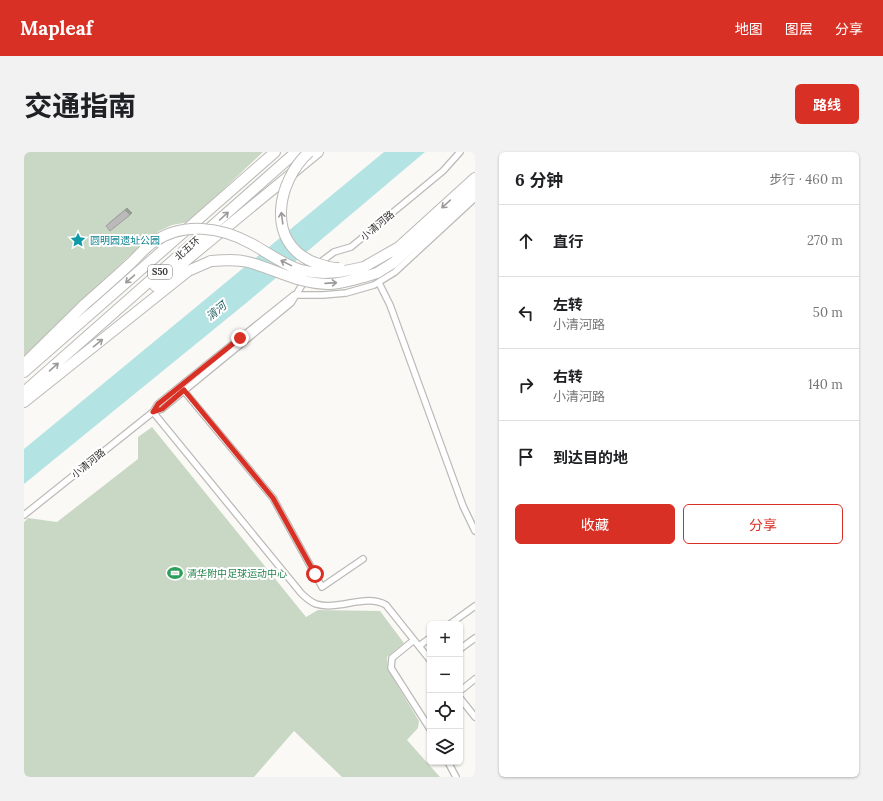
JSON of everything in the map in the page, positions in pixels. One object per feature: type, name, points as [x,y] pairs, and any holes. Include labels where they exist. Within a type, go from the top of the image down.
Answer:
[{"type":"highway","name":"北五环","points":[[24,372],[275,152]]},
{"type":"highway","name":"北五环","points":[[24,392],[296,152]]},
{"type":"highway","points":[[309,152],[290,174],[282,197],[280,217],[286,235],[294,248],[307,259],[323,266],[337,268],[364,267]]},
{"type":"highway","points":[[70,352],[210,242],[318,152]]},
{"type":"highway","points":[[24,364],[84,306],[152,244],[171,233],[202,228],[220,231],[237,236],[284,263],[300,270],[316,273],[337,274],[364,267],[400,247],[475,178]]},
{"type":"highway","points":[[24,402],[188,271],[211,261],[229,260],[247,262],[292,278],[329,284],[377,273],[393,263],[475,190]]},
{"type":"street","name":"小清河路","points":[[24,515],[153,412],[158,404],[294,295],[320,261],[334,252],[351,247],[443,171],[460,152]]},
{"type":"street","points":[[294,295],[346,293],[362,290],[379,283],[395,272],[475,198]]},
{"type":"street","points":[[379,283],[390,306],[463,506],[475,531]]},
{"type":"street","name":"小清河路","points":[[153,412],[162,409],[291,303],[294,295]]},
{"type":"street","points":[[184,390],[273,498],[322,587],[354,563],[363,559]]},
{"type":"street","points":[[153,412],[301,593],[316,604],[327,605],[379,601],[386,606],[428,657]]},
{"type":"street","points":[[454,621],[475,606]]},
{"type":"street","points":[[463,647],[475,638]]},
{"type":"street","points":[[414,640],[392,658],[391,668],[427,724]]},
{"type":"street","points":[[419,646],[427,640]]},
{"type":"street","points":[[463,689],[475,679]]},
{"type":"street","points":[[463,702],[475,717]]},
{"type":"street","points":[[450,765],[456,777]]},
{"type":"green space","name":"圆明园遗址公园","points":[[24,152],[263,152],[189,222],[172,225],[159,231],[127,258],[24,356]]},
{"type":"green space","points":[[152,427],[306,617],[318,610],[380,611],[404,643],[387,657],[388,670],[419,721],[418,728],[407,740],[427,762],[427,765],[429,765],[440,777],[342,777],[294,731],[254,777],[24,777],[24,522],[28,518],[57,522],[138,459],[138,437]]},
{"type":"water","name":"清河","points":[[384,152],[425,152],[245,304],[24,484],[24,449]]},
{"type":"building","points":[[125,210],[130,215],[110,231],[106,226]]},
{"type":"place","name":"圆明园遗址公园","points":[[78,240]]},
{"type":"place","name":"清华附中足球运动中心","points":[[175,573]]},
{"type":"route","points":[[240,338],[158,404],[153,412],[162,409],[184,390],[273,498],[315,574]]}]
